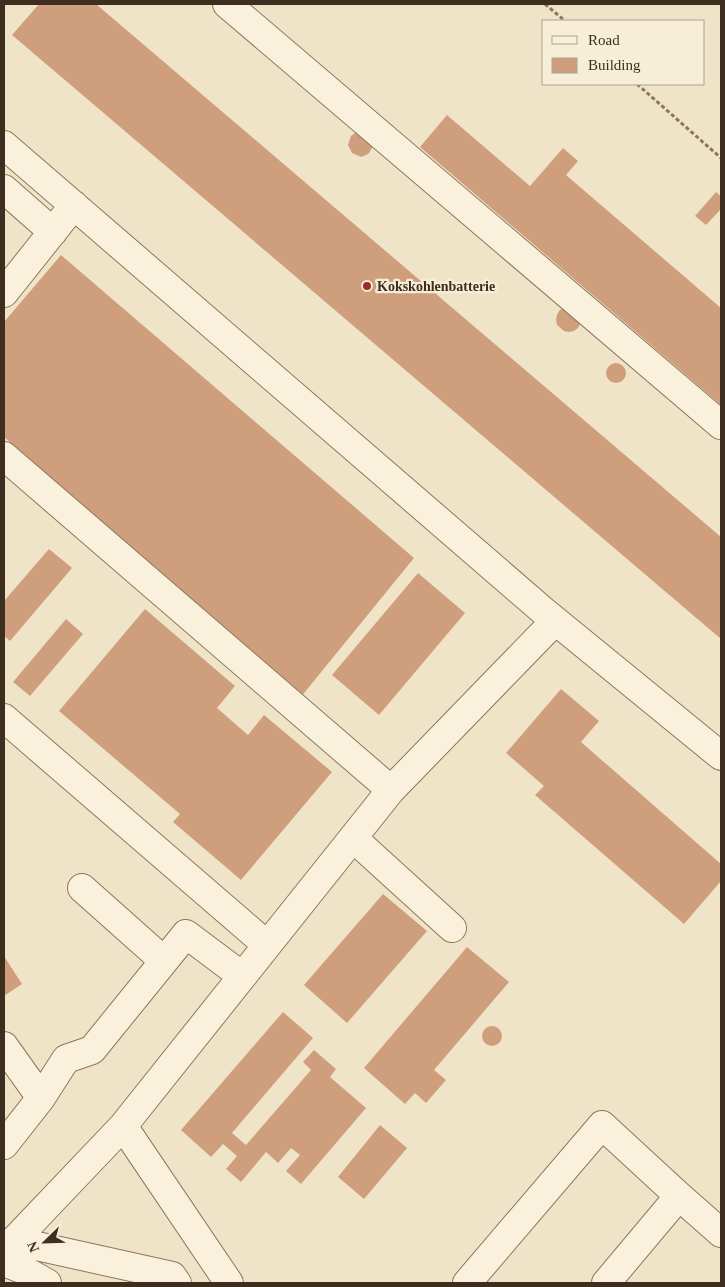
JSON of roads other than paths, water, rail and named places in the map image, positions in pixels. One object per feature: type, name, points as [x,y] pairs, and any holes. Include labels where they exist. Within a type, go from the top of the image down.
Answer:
[{"type":"street","points":[[227,4],[721,425]]},
{"type":"street","points":[[4,145],[555,621],[391,790],[123,1126],[7,1251]]},
{"type":"street","points":[[4,189],[53,232]]},
{"type":"street","points":[[4,293],[74,206]]},
{"type":"street","points":[[4,456],[391,790]]},
{"type":"street","points":[[538,607],[721,756]]},
{"type":"street","points":[[6,724],[267,945]]},
{"type":"street","points":[[353,838],[452,928]]},
{"type":"street","points":[[82,888],[164,961]]},
{"type":"street","points":[[4,1145],[41,1098],[66,1059],[92,1050],[186,934],[242,976]]},
{"type":"street","points":[[4,1046],[41,1098]]},
{"type":"street","points":[[467,1283],[602,1124],[721,1233]]},
{"type":"street","points":[[123,1126],[229,1283]]},
{"type":"street","points":[[606,1283],[679,1196]]},
{"type":"street","points":[[7,1251],[24,1270],[46,1283]]},
{"type":"street","points":[[7,1251],[172,1276],[177,1283]]},
{"type":"place","name":"Kokskohlenbatterie","points":[[367,286]]}]
